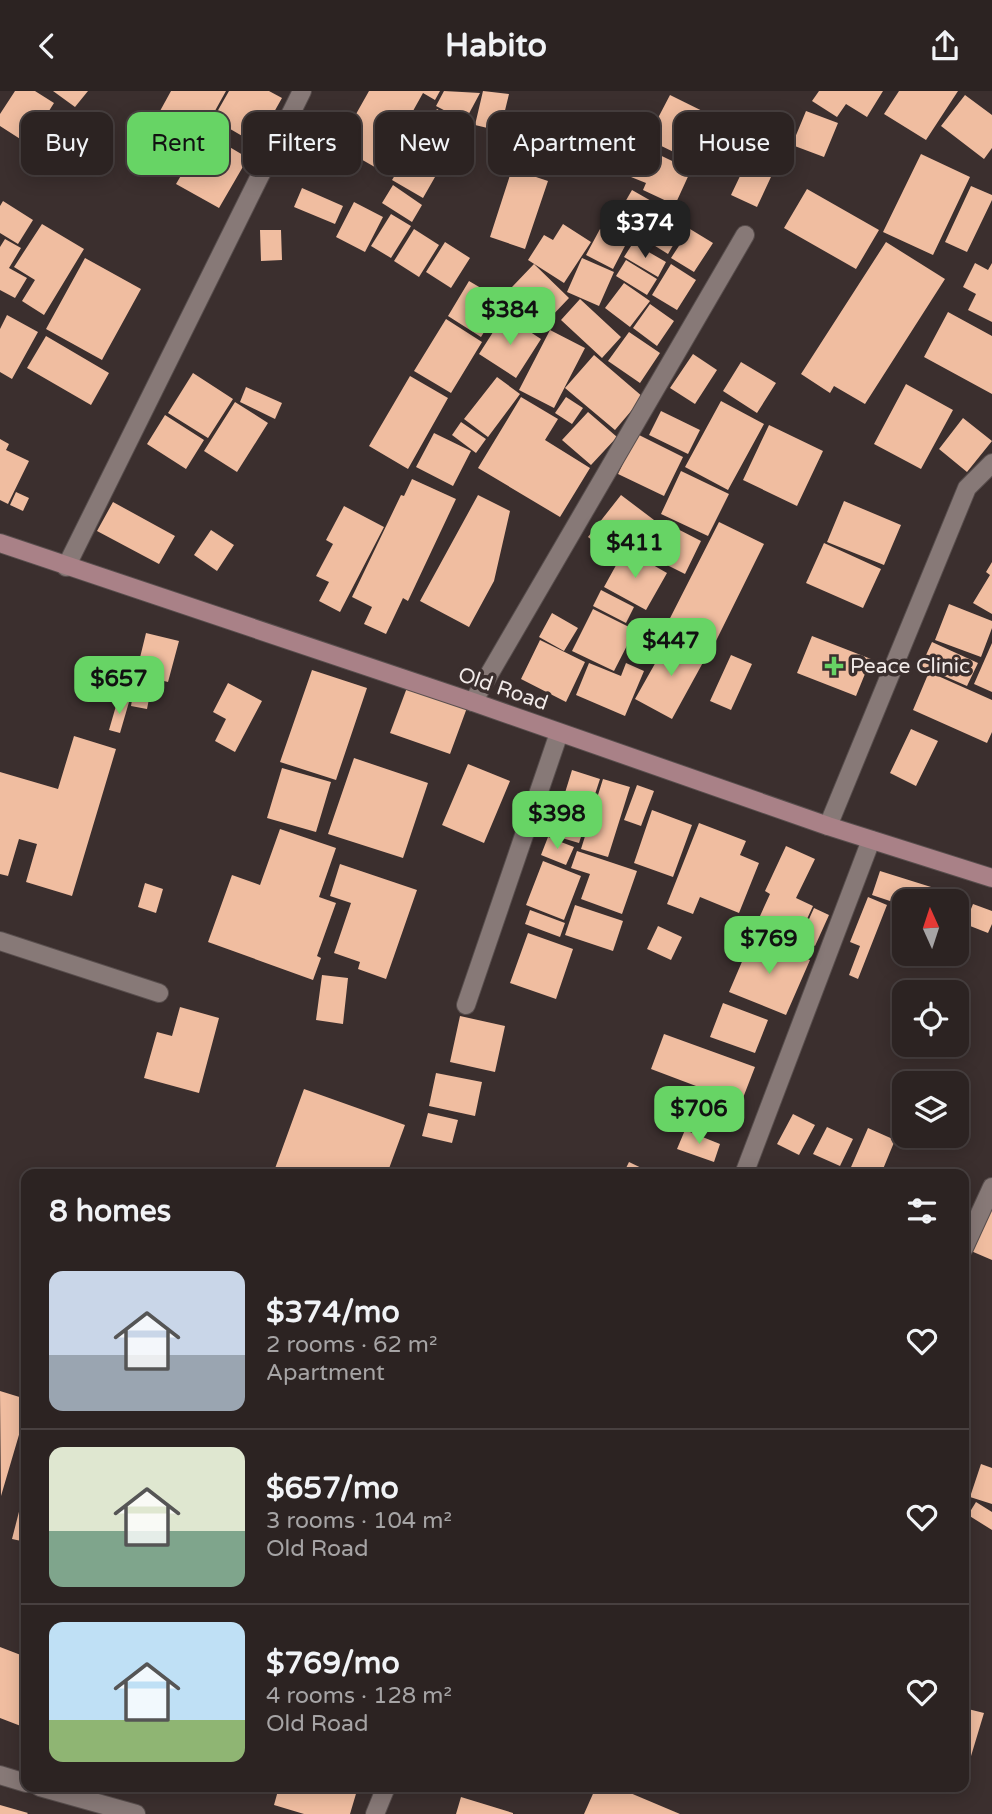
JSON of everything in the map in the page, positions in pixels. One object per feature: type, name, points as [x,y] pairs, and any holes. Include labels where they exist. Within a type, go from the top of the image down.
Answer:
[{"type":"street","points":[[66,567],[302,91]]},
{"type":"street","points":[[473,702],[745,235]]},
{"type":"street","points":[[828,826],[967,488],[992,463]]},
{"type":"street","name":"Old Road","points":[[0,543],[473,702],[828,826],[992,878]]},
{"type":"street","points":[[466,1005],[559,733]]},
{"type":"street","points":[[746,1169],[871,840]]},
{"type":"street","points":[[0,941],[159,993]]},
{"type":"street","points":[[969,1237],[992,1187]]},
{"type":"street","points":[[0,1775],[21,1781]]},
{"type":"street","points":[[58,1792],[136,1814]]},
{"type":"street","points":[[375,1814],[384,1792]]},
{"type":"building","points":[[15,91],[35,91],[54,103],[48,112],[21,112],[21,140],[0,126],[0,114]]},
{"type":"building","points":[[53,91],[88,91],[75,107]]},
{"type":"building","points":[[171,91],[226,91],[214,112],[159,112]]},
{"type":"building","points":[[229,91],[269,91],[282,98],[274,112],[243,112],[243,136],[229,128],[229,112],[217,112]]},
{"type":"building","points":[[369,91],[440,91],[435,100],[423,93],[412,112],[375,112],[375,167],[361,159],[361,112],[357,112]]},
{"type":"building","points":[[444,91],[480,93],[470,112],[448,112],[436,106]]},
{"type":"building","points":[[483,91],[509,94],[505,112],[488,112],[488,128],[475,125]]},
{"type":"building","points":[[819,91],[883,91],[867,117],[846,104],[837,117],[812,101]]},
{"type":"building","points":[[899,91],[958,91],[926,140],[884,114]]},
{"type":"building","points":[[670,95],[704,112],[674,112],[674,152],[660,145],[660,114]]},
{"type":"building","points":[[965,95],[992,115],[992,148],[984,159],[941,126]]},
{"type":"building","points":[[806,111],[838,123],[824,157],[794,146]]},
{"type":"building","points":[[229,147],[243,155],[243,167],[219,208],[176,184],[181,175],[229,175]]},
{"type":"building","points":[[921,154],[970,177],[933,255],[883,232]]},
{"type":"building","points":[[660,155],[674,162],[674,175],[689,175],[675,205],[643,190],[646,183],[631,177],[660,175]]},
{"type":"building","points":[[395,175],[435,177],[423,198],[392,180]]},
{"type":"building","points":[[510,175],[530,175],[548,181],[525,249],[490,237]]},
{"type":"building","points":[[741,175],[772,175],[757,207],[731,195]]},
{"type":"building","points":[[393,185],[422,205],[412,222],[382,203]]},
{"type":"building","points":[[971,186],[992,195],[992,200],[967,252],[945,242]]},
{"type":"building","points":[[302,188],[343,206],[335,224],[294,207]]},
{"type":"building","points":[[807,189],[879,230],[856,269],[784,228]]},
{"type":"building","points":[[632,190],[660,206],[638,244],[610,228]]},
{"type":"building","points":[[3,201],[33,220],[18,244],[0,233],[0,206]]},
{"type":"building","points":[[354,202],[383,217],[365,252],[336,237]]},
{"type":"building","points":[[663,209],[686,223],[668,254],[644,239]]},
{"type":"building","points":[[391,214],[411,226],[391,258],[371,246]]},
{"type":"building","points":[[42,224],[84,249],[44,315],[22,301],[35,280],[14,267]]},
{"type":"building","points":[[563,224],[591,242],[564,283],[528,260],[544,235],[553,240]]},
{"type":"building","points":[[414,229],[439,245],[419,277],[394,261]]},
{"type":"building","points":[[600,229],[626,244],[613,269],[586,255]]},
{"type":"building","points":[[690,229],[713,243],[694,272],[671,258]]},
{"type":"building","points":[[260,230],[281,230],[282,260],[261,261]]},
{"type":"building","points":[[5,239],[21,248],[9,268],[27,278],[15,298],[0,290],[0,247]]},
{"type":"building","points":[[445,242],[470,258],[451,288],[426,272]]},
{"type":"building","points":[[886,242],[945,279],[865,404],[834,386],[830,393],[801,374]]},
{"type":"building","points":[[633,243],[666,262],[658,277],[624,257]]},
{"type":"building","points":[[85,258],[141,289],[102,360],[46,329]]},
{"type":"building","points":[[582,258],[614,272],[599,306],[567,292]]},
{"type":"building","points":[[626,260],[657,279],[647,295],[616,276]]},
{"type":"building","points":[[975,263],[988,270],[992,263],[992,322],[968,310],[976,294],[963,287]]},
{"type":"building","points":[[534,264],[569,298],[548,320],[512,287]]},
{"type":"building","points":[[671,264],[696,280],[677,310],[652,295]]},
{"type":"building","points":[[469,281],[503,301],[481,337],[448,316]]},
{"type":"building","points":[[624,283],[650,301],[630,327],[605,308]]},
{"type":"building","points":[[580,299],[621,337],[602,358],[561,320]]},
{"type":"building","points":[[650,304],[674,321],[657,346],[633,328]]},
{"type":"building","points":[[948,312],[992,336],[992,394],[924,357]]},
{"type":"building","points":[[7,315],[38,332],[12,379],[0,372],[0,329]]},
{"type":"building","points":[[504,315],[541,339],[516,378],[479,354]]},
{"type":"building","points":[[446,319],[482,342],[451,393],[414,371]]},
{"type":"building","points":[[550,330],[585,348],[554,408],[519,390]]},
{"type":"building","points":[[629,332],[660,353],[640,383],[608,361]]},
{"type":"building","points":[[46,336],[109,373],[91,405],[27,368]]},
{"type":"building","points":[[693,354],[717,370],[695,404],[670,388]]},
{"type":"building","points":[[594,355],[643,397],[615,430],[565,388]]},
{"type":"building","points":[[741,362],[776,383],[757,413],[723,391]]},
{"type":"building","points":[[193,373],[233,399],[208,438],[168,413]]},
{"type":"building","points":[[410,376],[448,398],[408,469],[369,446]]},
{"type":"building","points":[[497,377],[520,394],[488,437],[464,419]]},
{"type":"building","points":[[906,384],[953,410],[921,469],[874,444]]},
{"type":"building","points":[[246,387],[282,403],[275,419],[240,402]]},
{"type":"building","points":[[521,397],[558,419],[545,440],[590,468],[560,517],[478,468]]},
{"type":"building","points":[[566,397],[583,408],[572,424],[555,413]]},
{"type":"building","points":[[721,401],[764,424],[728,490],[685,467]]},
{"type":"building","points":[[235,402],[268,423],[237,472],[204,451]]},
{"type":"building","points":[[661,411],[700,430],[688,454],[649,435]]},
{"type":"building","points":[[588,412],[617,437],[591,465],[562,440]]},
{"type":"building","points":[[165,415],[204,440],[186,469],[147,444]]},
{"type":"building","points":[[963,418],[992,441],[967,472],[939,449]]},
{"type":"building","points":[[461,422],[486,439],[476,453],[452,435]]},
{"type":"building","points":[[769,425],[823,451],[797,506],[743,480]]},
{"type":"building","points":[[434,433],[471,451],[453,486],[416,467]]},
{"type":"building","points":[[637,434],[683,457],[664,496],[618,474]]},
{"type":"building","points":[[0,439],[9,444],[6,450],[29,461],[8,504],[0,500]]},
{"type":"building","points":[[681,471],[729,494],[708,536],[661,514]]},
{"type":"building","points":[[412,479],[456,499],[408,601],[403,598],[386,634],[364,624],[372,607],[352,597],[401,495],[404,496]]},
{"type":"building","points":[[16,492],[29,498],[23,511],[10,505]]},
{"type":"building","points":[[478,495],[510,511],[494,581],[469,627],[420,601]]},
{"type":"building","points":[[621,495],[658,523],[635,552],[625,544],[615,558],[588,537]]},
{"type":"building","points":[[844,501],[901,525],[884,565],[827,542]]},
{"type":"building","points":[[113,502],[175,536],[159,564],[97,531]]},
{"type":"building","points":[[344,506],[384,527],[340,612],[319,601],[329,582],[316,576],[333,544],[326,540]]},
{"type":"building","points":[[662,521],[701,541],[685,574],[645,554]]},
{"type":"building","points":[[719,522],[764,544],[711,651],[665,628]]},
{"type":"building","points":[[211,530],[234,545],[217,571],[194,555]]},
{"type":"building","points":[[824,543],[881,569],[863,608],[806,583]]},
{"type":"building","points":[[625,549],[667,573],[646,610],[604,587]]},
{"type":"building","points":[[992,562],[992,614],[973,603],[990,575],[986,572]]},
{"type":"building","points":[[601,590],[634,607],[626,623],[593,606]]},
{"type":"building","points":[[949,604],[992,621],[981,657],[935,640]]},
{"type":"building","points":[[593,609],[635,630],[614,671],[572,651]]},
{"type":"building","points":[[552,613],[578,628],[564,651],[539,637]]},
{"type":"building","points":[[146,633],[179,641],[168,682],[136,674]]},
{"type":"building","name":"Peace Clinic","points":[[812,636],[871,659],[856,696],[797,673]]},
{"type":"building","points":[[670,637],[706,657],[672,719],[635,699]]},
{"type":"building","points":[[540,640],[585,662],[566,702],[521,679]]},
{"type":"building","points":[[932,642],[978,663],[967,686],[921,666]]},
{"type":"building","points":[[992,643],[992,692],[974,684]]},
{"type":"building","points":[[731,655],[752,664],[731,710],[710,701]]},
{"type":"building","points":[[589,663],[621,676],[626,663],[644,671],[625,716],[576,695]]},
{"type":"building","points":[[312,670],[367,688],[336,780],[280,762]]},
{"type":"building","points":[[929,672],[992,700],[992,732],[987,743],[913,710]]},
{"type":"building","points":[[135,682],[152,684],[147,709],[131,706]]},
{"type":"building","points":[[228,683],[262,701],[235,752],[215,741],[226,719],[213,712]]},
{"type":"building","points":[[408,685],[468,705],[450,754],[390,733]]},
{"type":"building","points":[[118,699],[129,702],[120,733],[109,730]]},
{"type":"building","points":[[911,729],[938,741],[916,786],[890,773]]},
{"type":"building","points":[[74,736],[116,749],[72,896],[26,882],[37,844],[19,839],[8,876],[0,874],[0,772],[58,789]]},
{"type":"building","points":[[354,758],[428,783],[403,858],[328,834]]},
{"type":"building","points":[[468,764],[510,781],[484,843],[442,825]]},
{"type":"building","points":[[282,768],[331,782],[316,832],[267,818]]},
{"type":"building","points":[[572,770],[600,779],[579,843],[552,835]]},
{"type":"building","points":[[603,779],[630,787],[608,857],[581,849]]},
{"type":"building","points":[[637,785],[654,791],[641,826],[624,820]]},
{"type":"building","points":[[652,810],[692,825],[673,877],[634,863]]},
{"type":"building","points":[[699,823],[746,841],[740,855],[759,863],[739,913],[700,897],[693,914],[667,904]]},
{"type":"building","points":[[280,829],[336,848],[319,897],[336,903],[317,956],[321,958],[313,980],[208,942],[232,875],[260,885]]},
{"type":"building","points":[[548,837],[574,847],[566,865],[541,855]]},
{"type":"building","points":[[786,846],[815,859],[796,898],[813,906],[795,945],[755,927],[770,894],[765,891]]},
{"type":"building","points":[[577,851],[637,871],[622,914],[581,899],[590,874],[571,868]]},
{"type":"building","points":[[543,861],[581,876],[564,920],[526,905]]},
{"type":"building","points":[[340,864],[417,890],[386,979],[358,969],[360,962],[334,953],[351,903],[330,896]]},
{"type":"building","points":[[880,871],[937,889],[892,889],[892,902],[872,895]]},
{"type":"building","points":[[145,883],[163,889],[156,913],[138,907]]},
{"type":"building","points":[[868,897],[887,905],[858,979],[849,975],[860,946],[850,942]]},
{"type":"building","points":[[973,904],[992,911],[992,924],[988,933],[970,926]]},
{"type":"building","points":[[575,905],[623,921],[613,951],[565,935]]},
{"type":"building","points":[[814,908],[829,915],[815,946],[800,939]]},
{"type":"building","points":[[530,910],[565,923],[560,937],[525,924]]},
{"type":"building","points":[[658,926],[682,937],[671,960],[647,949]]},
{"type":"building","points":[[528,933],[573,949],[556,999],[510,983]]},
{"type":"building","points":[[753,936],[810,960],[786,1015],[729,992]]},
{"type":"building","points":[[322,975],[348,978],[343,1024],[316,1020]]},
{"type":"building","points":[[723,1003],[768,1020],[755,1053],[710,1037]]},
{"type":"building","points":[[180,1007],[219,1018],[199,1093],[144,1078],[157,1032],[172,1036]]},
{"type":"building","points":[[460,1016],[505,1026],[495,1072],[450,1062]]},
{"type":"building","points":[[664,1034],[755,1067],[741,1103],[651,1069]]},
{"type":"building","points":[[436,1073],[482,1082],[475,1116],[429,1106]]},
{"type":"building","points":[[304,1089],[405,1125],[389,1169],[275,1169]]},
{"type":"building","points":[[428,1113],[458,1120],[452,1143],[422,1136]]},
{"type":"building","points":[[793,1114],[815,1125],[799,1155],[777,1144]]},
{"type":"building","points":[[827,1127],[853,1139],[840,1166],[813,1154]]},
{"type":"building","points":[[868,1128],[892,1139],[892,1147],[883,1169],[850,1169]]},
{"type":"building","points":[[685,1130],[720,1144],[714,1162],[677,1149]]},
{"type":"building","points":[[629,1162],[644,1169],[626,1169]]},
{"type":"building","points":[[992,1204],[992,1260],[971,1251]]},
{"type":"building","points":[[0,1391],[21,1397],[21,1428],[1,1496]]},
{"type":"building","points":[[981,1464],[992,1468],[992,1504],[970,1497]]},
{"type":"building","points":[[976,1502],[992,1512],[992,1530],[969,1516]]},
{"type":"building","points":[[21,1504],[21,1541],[12,1539]]},
{"type":"building","points":[[0,1647],[21,1655],[21,1726],[0,1718]]},
{"type":"building","points":[[969,1709],[984,1713],[969,1763]]},
{"type":"building","points":[[278,1792],[357,1792],[350,1814],[304,1814],[274,1805]]},
{"type":"building","points":[[594,1792],[628,1792],[680,1814],[584,1814]]},
{"type":"building","points":[[461,1797],[513,1813],[513,1814],[456,1814]]},
{"type":"building","points":[[0,1805],[28,1813],[0,1814]]},
{"type":"place","name":"Peace Clinic","points":[[834,666]]}]
